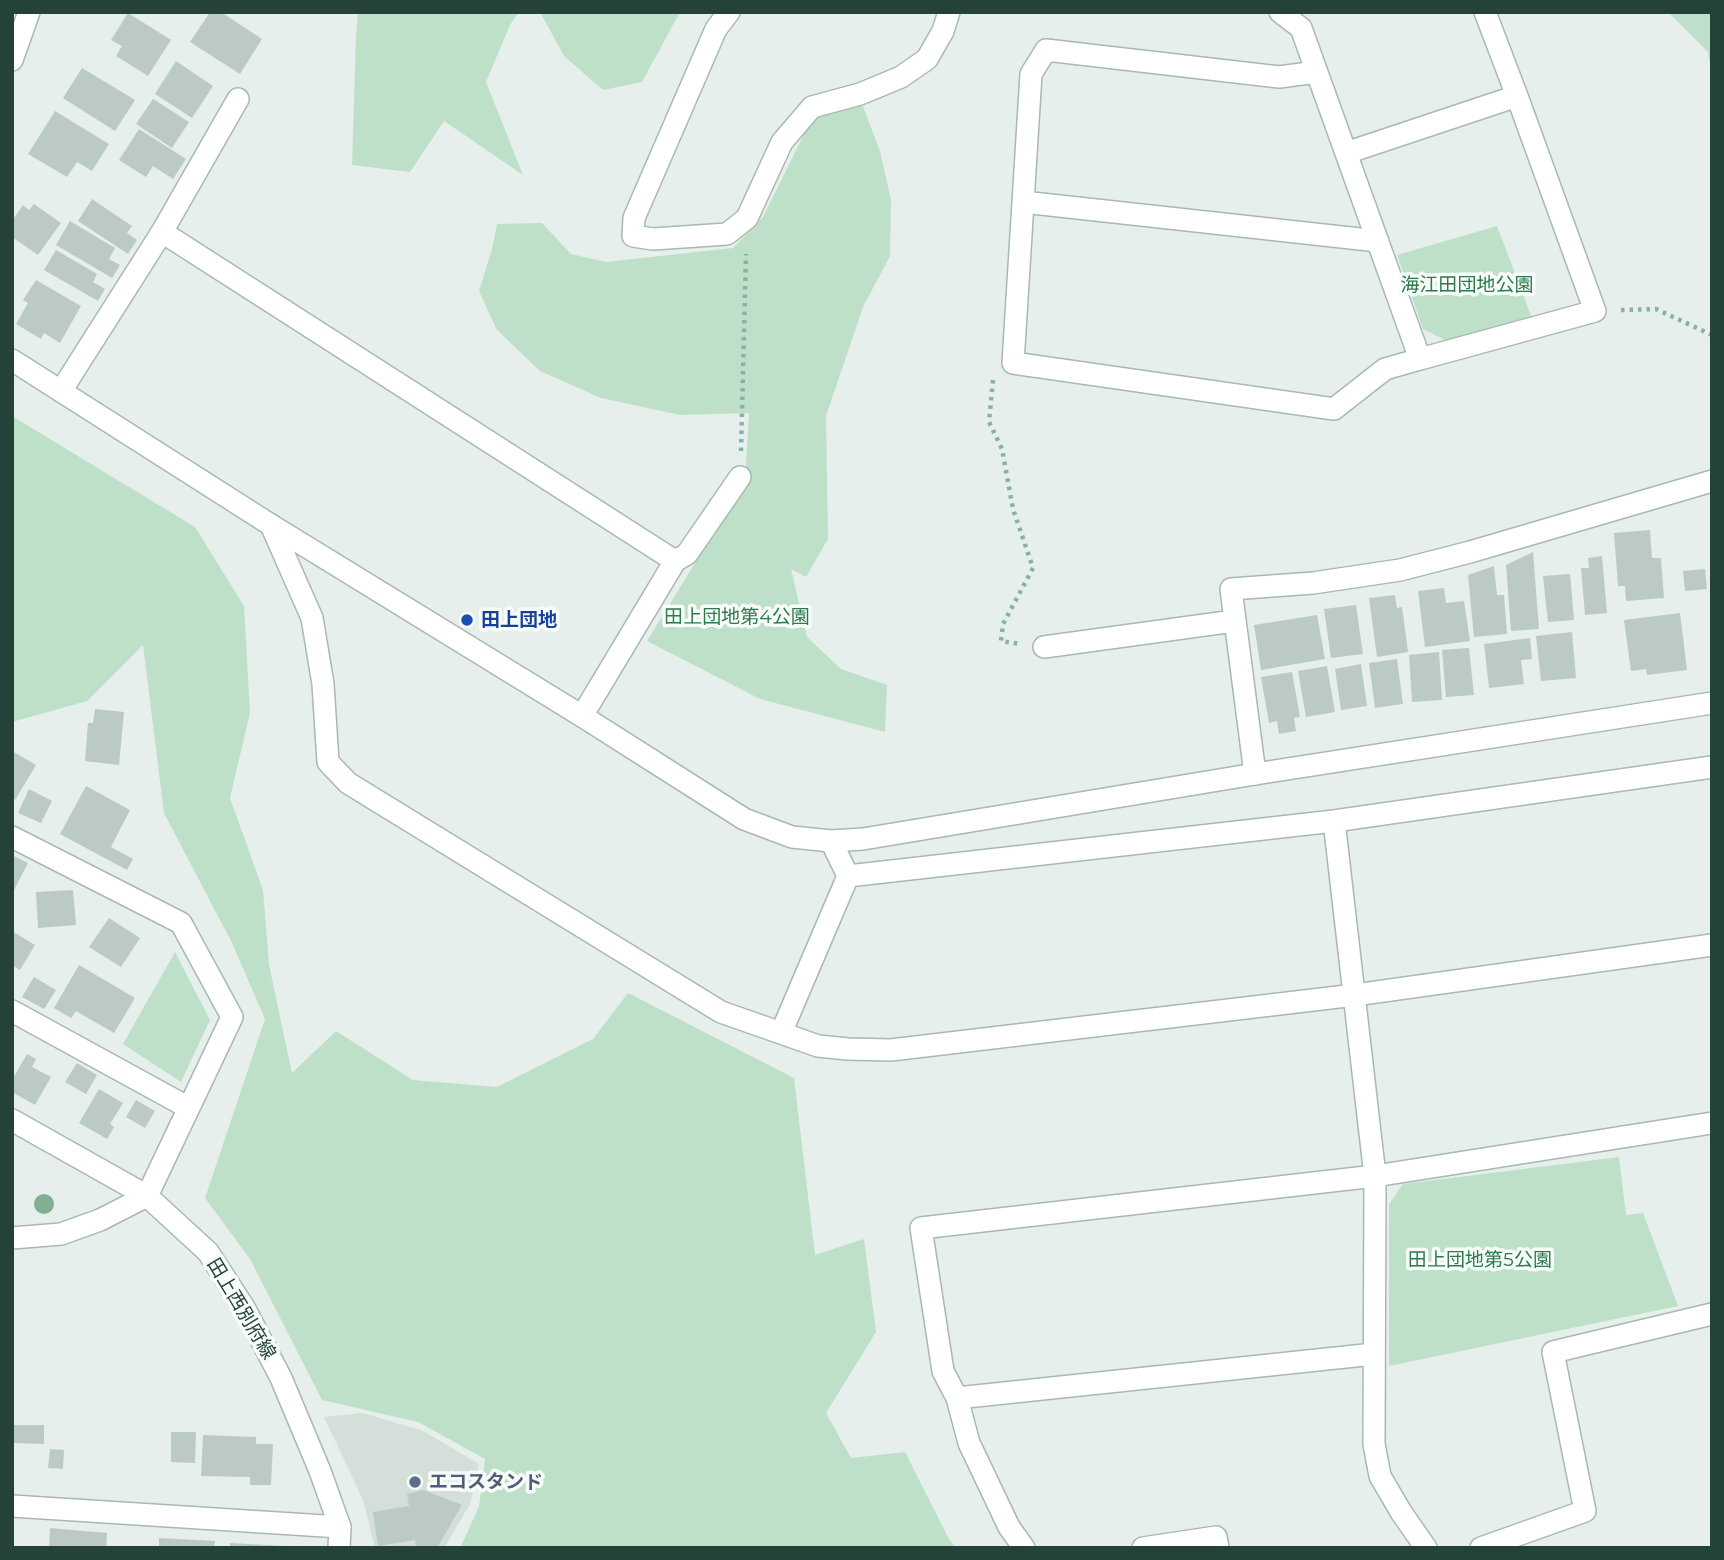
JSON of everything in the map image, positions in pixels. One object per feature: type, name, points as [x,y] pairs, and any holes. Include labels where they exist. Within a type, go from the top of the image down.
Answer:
[{"type":"street","points":[[12,60],[29,12]]},
{"type":"street","points":[[729,12],[716,29],[634,218],[633,236],[653,239],[727,234],[747,218],[782,142],[811,107],[860,94],[901,77],[927,59],[943,30],[949,12]]},
{"type":"street","points":[[1280,12],[1301,28],[1420,359]]},
{"type":"street","points":[[1317,72],[1279,77],[1046,51],[1031,74],[1013,363],[1334,409],[1385,369],[1595,311],[1485,12]]},
{"type":"street","points":[[1346,153],[1517,96]]},
{"type":"street","points":[[61,391],[162,232],[237,99]]},
{"type":"street","points":[[1023,202],[1378,242]]},
{"type":"street","points":[[162,232],[675,561]]},
{"type":"street","points":[[12,360],[271,525],[744,818],[792,837],[831,841],[863,839],[1255,774],[1712,703]]},
{"type":"street","points":[[582,716],[675,561],[687,554],[740,477]]},
{"type":"street","points":[[1255,774],[1231,589],[1313,583],[1400,570],[1712,481]]},
{"type":"street","points":[[271,525],[312,618],[323,684],[328,762],[348,783],[722,1012],[817,1046],[891,1051],[1354,995],[1712,945]]},
{"type":"street","points":[[1044,647],[1234,621]]},
{"type":"street","points":[[848,876],[1334,821],[1712,767]]},
{"type":"street","points":[[1334,821],[1375,1176],[1374,1444],[1380,1475],[1426,1548]]},
{"type":"street","points":[[12,837],[181,923],[232,1017],[148,1196],[100,1220],[61,1234],[12,1238]]},
{"type":"street","points":[[780,1033],[848,876],[831,841]]},
{"type":"street","points":[[12,1012],[189,1108]]},
{"type":"street","name":"田上西別府線","points":[[12,1119],[148,1196],[208,1252],[245,1309],[281,1378],[320,1471],[339,1537]]},
{"type":"street","points":[[1024,1548],[1009,1527],[968,1443],[957,1398],[943,1371],[921,1228],[1375,1176],[1712,1123]]},
{"type":"street","points":[[1481,1548],[1584,1511],[1553,1352],[1712,1314]]},
{"type":"street","points":[[957,1398],[1374,1354]]},
{"type":"street","points":[[12,1506],[339,1537]]},
{"type":"street","points":[[1143,1548],[1216,1537],[1218,1548]]},
{"type":"path","points":[[740,477],[747,218]]},
{"type":"path","points":[[1595,311],[1656,309],[1712,335]]},
{"type":"path","points":[[1013,363],[994,368],[989,422],[1002,449],[1013,509],[1033,568],[1003,624],[1001,641],[1044,647]]},
{"type":"shaded area","name":"エコスタンド","points":[[363,1413],[423,1431],[479,1464],[470,1504],[443,1548],[375,1548],[363,1500],[324,1417]]},
{"type":"green space","points":[[358,12],[519,12],[510,25],[486,82],[523,175],[444,121],[410,172],[352,165]]},
{"type":"green space","points":[[540,12],[680,12],[642,82],[603,90],[564,56]]},
{"type":"green space","points":[[1668,12],[1712,12],[1712,76],[1708,52]]},
{"type":"green space","name":"田上団地第4公園","points":[[862,104],[880,151],[891,200],[890,256],[863,307],[826,416],[828,539],[806,577],[791,569],[807,637],[841,669],[887,685],[885,732],[760,699],[647,641],[745,482],[749,413],[680,415],[601,398],[540,371],[497,330],[479,291],[497,224],[542,223],[571,254],[606,262],[733,248],[763,217],[813,116]]},
{"type":"green space","name":"海江田団地公園","points":[[1497,226],[1532,318],[1445,340],[1423,329],[1397,255]]},
{"type":"green space","points":[[12,416],[195,527],[244,606],[250,713],[230,798],[263,890],[269,965],[292,1073],[336,1031],[413,1080],[497,1087],[593,1039],[628,993],[794,1078],[815,1255],[864,1239],[876,1332],[826,1413],[851,1458],[905,1452],[956,1548],[460,1548],[479,1507],[485,1459],[418,1422],[322,1400],[250,1259],[205,1198],[265,1019],[232,943],[164,813],[143,645],[87,701],[12,722]]},
{"type":"green space","points":[[175,952],[210,1020],[181,1082],[123,1044]]},
{"type":"green space","name":"田上団地第5公園","points":[[1619,1157],[1626,1215],[1643,1213],[1678,1306],[1389,1366],[1389,1204],[1403,1184]]},
{"type":"building","points":[[210,12],[221,12],[262,39],[240,74],[190,42]]},
{"type":"building","points":[[128,13],[171,40],[148,76],[116,56],[122,46],[111,40]]},
{"type":"building","points":[[176,61],[213,86],[192,118],[155,94]]},
{"type":"building","points":[[82,68],[135,100],[115,131],[63,98]]},
{"type":"building","points":[[153,99],[189,122],[172,148],[136,124]]},
{"type":"building","points":[[55,111],[109,144],[92,171],[77,162],[67,177],[28,154]]},
{"type":"building","points":[[139,129],[186,159],[173,179],[153,166],[146,177],[119,160]]},
{"type":"building","points":[[92,199],[132,226],[127,233],[137,240],[128,254],[78,221]]},
{"type":"building","points":[[34,204],[61,223],[38,255],[12,237],[12,221],[23,205],[29,210]]},
{"type":"building","points":[[70,221],[115,248],[109,259],[120,265],[112,278],[56,245]]},
{"type":"building","points":[[56,250],[97,274],[93,282],[105,289],[98,301],[44,270]]},
{"type":"building","points":[[36,280],[81,306],[60,343],[44,333],[41,339],[16,324],[28,303],[23,300]]},
{"type":"building","points":[[1650,530],[1652,558],[1661,558],[1664,598],[1626,601],[1625,586],[1618,586],[1614,533]]},
{"type":"building","points":[[1533,552],[1539,629],[1511,631],[1506,565]]},
{"type":"building","points":[[1602,556],[1607,613],[1585,615],[1581,568],[1589,568],[1588,558]]},
{"type":"building","points":[[1494,566],[1497,595],[1504,595],[1507,634],[1474,637],[1468,575]]},
{"type":"building","points":[[1705,569],[1707,589],[1685,591],[1683,571]]},
{"type":"building","points":[[1570,574],[1574,620],[1548,622],[1543,576]]},
{"type":"building","points":[[1444,588],[1446,603],[1464,601],[1470,641],[1425,647],[1418,591]]},
{"type":"building","points":[[1395,595],[1397,608],[1402,607],[1408,652],[1377,657],[1369,598]]},
{"type":"building","points":[[1356,605],[1363,654],[1331,658],[1324,609]]},
{"type":"building","points":[[1680,613],[1687,670],[1647,675],[1646,669],[1631,671],[1624,620]]},
{"type":"building","points":[[1317,615],[1325,659],[1261,670],[1254,625]]},
{"type":"building","points":[[1572,632],[1576,678],[1541,681],[1536,636]]},
{"type":"building","points":[[1530,638],[1532,659],[1521,660],[1524,684],[1489,688],[1484,644]]},
{"type":"building","points":[[1469,648],[1474,695],[1446,697],[1442,650]]},
{"type":"building","points":[[1439,652],[1442,700],[1412,702],[1409,655]]},
{"type":"building","points":[[1397,659],[1403,704],[1375,708],[1369,663]]},
{"type":"building","points":[[1361,664],[1367,706],[1341,710],[1335,669]]},
{"type":"building","points":[[1327,666],[1335,712],[1306,717],[1298,671]]},
{"type":"building","points":[[1292,672],[1300,717],[1294,718],[1296,731],[1279,734],[1277,721],[1269,723],[1261,677]]},
{"type":"building","points":[[95,709],[124,712],[119,765],[85,761],[88,723],[93,723]]},
{"type":"building","points":[[12,751],[36,765],[15,800],[12,798]]},
{"type":"building","points":[[86,786],[130,810],[111,847],[133,859],[127,870],[60,834]]},
{"type":"building","points":[[29,789],[52,801],[41,823],[18,813]]},
{"type":"building","points":[[12,855],[28,863],[12,894]]},
{"type":"building","points":[[73,890],[76,925],[38,928],[36,892]]},
{"type":"building","points":[[109,918],[140,938],[121,967],[89,947]]},
{"type":"building","points":[[12,931],[35,945],[20,970],[12,965]]},
{"type":"building","points":[[79,965],[135,998],[114,1033],[76,1011],[71,1018],[54,1008]]},
{"type":"building","points":[[34,977],[56,990],[44,1009],[22,997]]},
{"type":"building","points":[[27,1054],[36,1059],[32,1067],[51,1077],[35,1105],[12,1092],[12,1080]]},
{"type":"building","points":[[77,1063],[97,1075],[86,1094],[65,1082]]},
{"type":"building","points":[[99,1089],[123,1103],[110,1124],[114,1127],[107,1139],[79,1123]]},
{"type":"building","points":[[136,1100],[155,1111],[145,1128],[126,1117]]},
{"type":"building","points":[[12,1425],[44,1425],[44,1444],[12,1443]]},
{"type":"building","points":[[171,1432],[196,1432],[195,1463],[171,1462]]},
{"type":"building","points":[[203,1435],[256,1437],[256,1444],[273,1444],[271,1485],[250,1485],[250,1477],[201,1476]]},
{"type":"building","points":[[50,1449],[64,1450],[63,1469],[48,1468]]},
{"type":"building","points":[[423,1490],[462,1505],[437,1548],[416,1548],[415,1540],[378,1546],[373,1512],[409,1506],[407,1494]]},
{"type":"building","points":[[50,1528],[107,1533],[106,1548],[49,1548]]},
{"type":"building","points":[[159,1538],[215,1541],[214,1548],[159,1548]]},
{"type":"building","points":[[230,1543],[285,1546],[285,1548],[230,1548]]},
{"type":"place","name":"田上団地","points":[[467,620]]},
{"type":"place","name":"エコスタンド","points":[[415,1482]]}]
